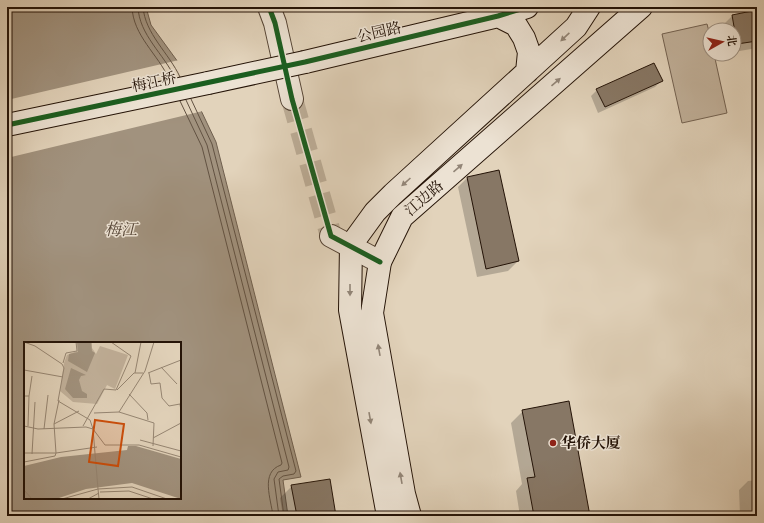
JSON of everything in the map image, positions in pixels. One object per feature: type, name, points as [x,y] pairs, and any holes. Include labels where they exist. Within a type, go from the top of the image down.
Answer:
[{"type":"main road","points":[[269,7],[275,23],[292,99]]},
{"type":"main road","name":"公园路","points":[[306,62],[498,16],[528,7]]},
{"type":"main road","name":"江边路","points":[[351,246],[375,212],[576,27],[589,7]]},
{"type":"main road","name":"江边路","points":[[410,516],[404,494],[372,313],[380,262],[402,217],[641,7]]},
{"type":"main road","points":[[498,16],[516,25],[524,38],[529,52],[527,72]]},
{"type":"main road","name":"梅江桥","points":[[7,125],[306,62]]},
{"type":"main road","points":[[332,236],[380,262]]},
{"type":"main road","points":[[351,246],[350,310],[388,516]]},
{"type":"shaded area","points":[[702,25],[702,62],[716,62],[727,113],[682,123],[662,34]]},
{"type":"water","name":"梅江","points":[[7,7],[146,7],[151,25],[178,62],[216,142],[301,477],[283,480],[288,516],[7,516]]},
{"type":"pier","points":[[179,60],[203,111],[7,158],[7,100]]},
{"type":"building","points":[[757,10],[757,41],[742,43],[742,22],[733,22],[732,15]]},
{"type":"building","points":[[654,63],[663,81],[605,107],[596,89]]},
{"type":"building","points":[[499,170],[519,261],[486,269],[467,177]]},
{"type":"building","name":"华侨大厦","points":[[569,401],[590,516],[534,516],[527,478],[535,477],[522,410]]},
{"type":"building","points":[[330,479],[336,516],[297,516],[291,485]]},
{"type":"tunnel","points":[[292,99],[331,236]]},
{"type":"cycle path","points":[[269,7],[275,23],[292,99],[331,236],[380,262]]},
{"type":"cycle path","points":[[7,125],[305,62],[498,16],[527,7]]},
{"type":"place","name":"华侨大厦","points":[[553,443]]}]
